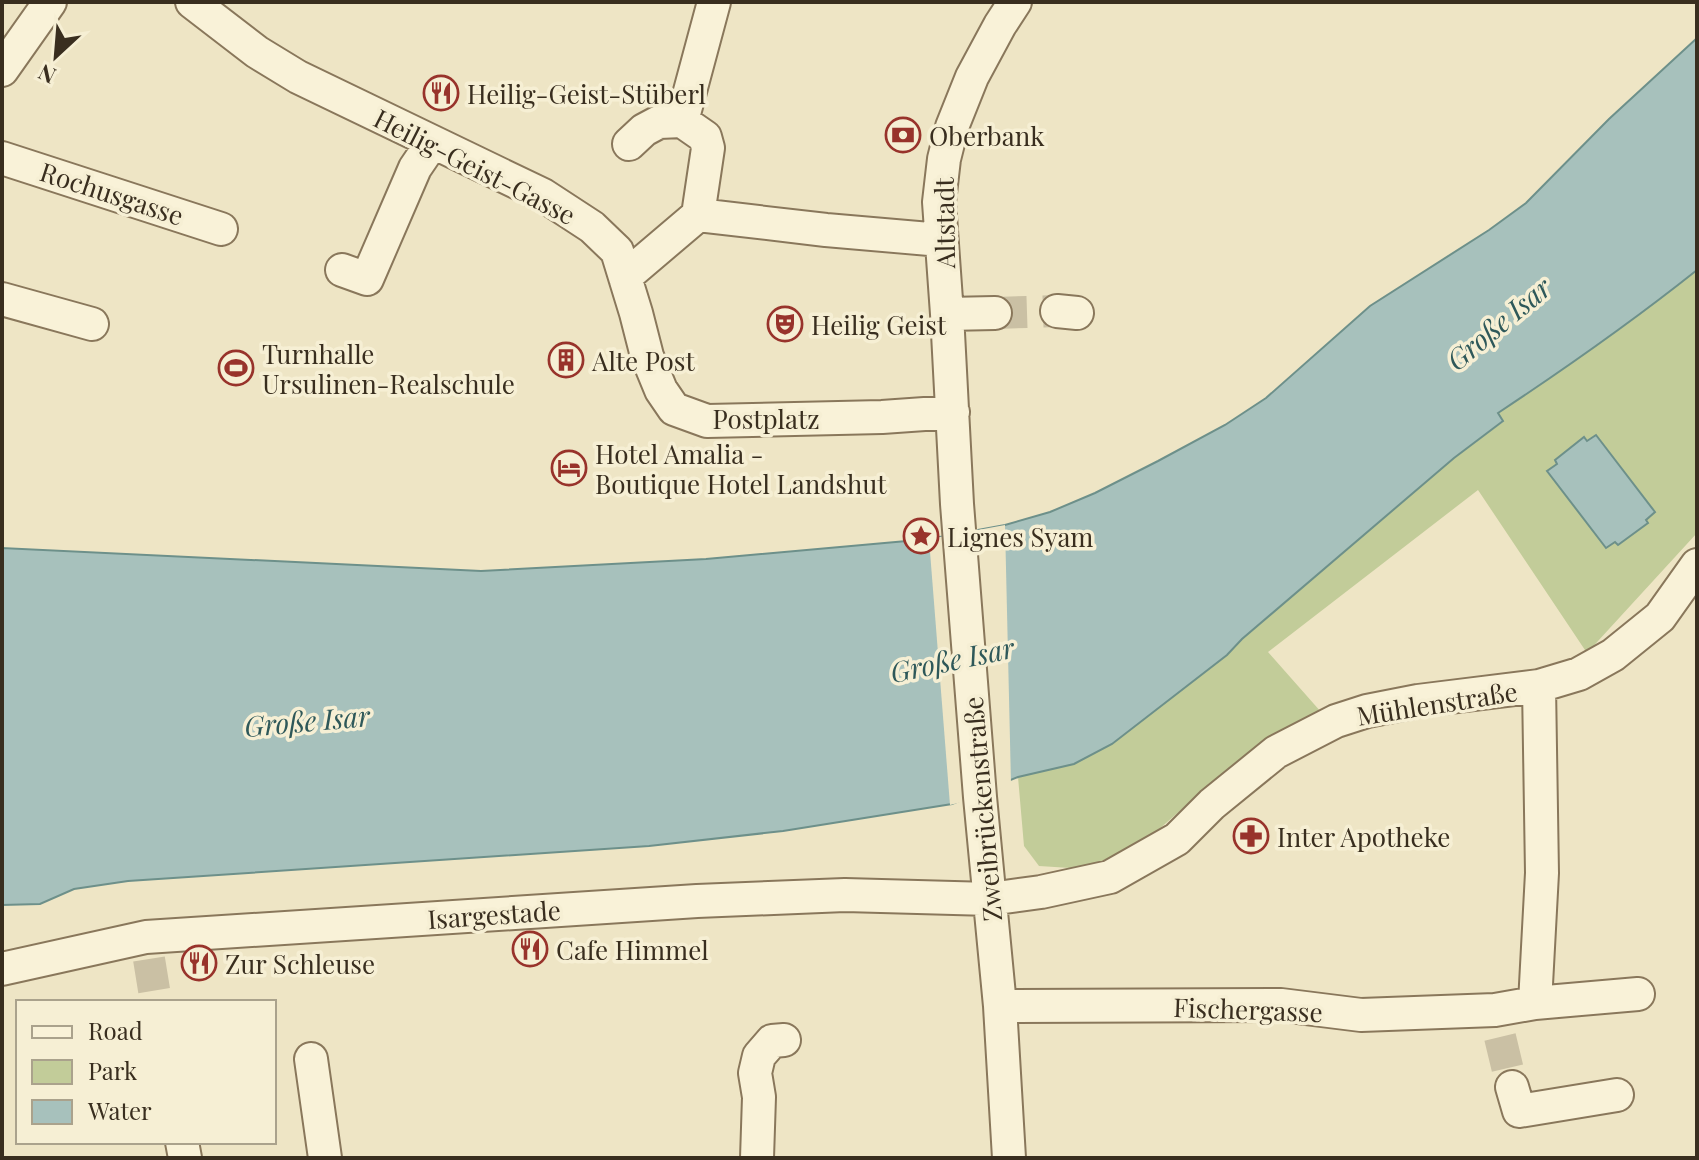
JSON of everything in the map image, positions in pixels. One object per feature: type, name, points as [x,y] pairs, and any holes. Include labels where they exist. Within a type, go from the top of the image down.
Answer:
[{"type":"street","points":[[2,70],[50,2]]},
{"type":"street","name":"Heilig-Geist-Gasse","points":[[192,2],[257,52],[298,77],[543,195],[592,227],[617,251],[625,277]]},
{"type":"street","points":[[682,121],[714,2]]},
{"type":"street","name":"Altstadt","points":[[953,412],[939,202],[944,159],[952,127],[972,77],[1015,2]]},
{"type":"street","points":[[625,277],[698,215],[708,148],[705,137],[682,121],[659,122],[644,130],[629,144]]},
{"type":"street","points":[[342,270],[367,279],[415,168],[432,143]]},
{"type":"street","name":"Rochusgasse","points":[[2,158],[221,229]]},
{"type":"street","points":[[698,215],[941,240]]},
{"type":"street","name":"Postplatz","points":[[625,277],[647,356],[661,390],[674,409],[707,421],[882,417],[953,412]]},
{"type":"street","points":[[2,299],[92,324]]},
{"type":"street","points":[[947,314],[995,313]]},
{"type":"street","name":"Zweibrückenstraße","points":[[953,412],[957,504],[1000,1006],[1009,1158]]},
{"type":"street","name":"Mühlenstraße","points":[[990,899],[1110,877],[1177,839],[1212,804],[1276,752],[1336,721],[1418,701],[1539,686],[1579,674],[1613,655],[1660,617],[1697,565]]},
{"type":"street","points":[[1535,1003],[1542,857],[1539,686]]},
{"type":"street","name":"Isargestade","points":[[2,969],[148,948],[697,901],[845,895],[990,899]]},
{"type":"street","name":"Fischergasse","points":[[1000,1006],[1281,1005],[1361,1015],[1498,1024],[1535,1003],[1638,994]]},
{"type":"street","points":[[757,1158],[759,1097],[755,1073],[759,1056],[772,1041],[784,1040]]},
{"type":"street","points":[[311,1059],[325,1158]]},
{"type":"street","points":[[1512,1087],[1519,1111],[1617,1095]]},
{"type":"green space","points":[[1697,270],[1697,533],[1587,653],[1478,490],[1268,652],[1329,721],[1254,750],[1150,837],[1086,869],[1039,866],[1024,846],[1018,777],[1074,764],[1112,744],[1227,655],[1454,458],[1503,422],[1497,413],[1599,344]]},
{"type":"water","name":"Große Isar","points":[[1697,38],[1697,270],[1599,344],[1498,413],[1503,421],[1454,458],[1227,655],[1112,744],[1074,764],[1018,777],[952,804],[783,831],[649,846],[128,881],[74,889],[40,904],[2,905],[2,548],[481,571],[706,559],[929,539],[1005,525],[1050,512],[1158,461],[1225,425],[1266,398],[1370,306],[1526,203],[1609,119]]},
{"type":"water","points":[[1596,435],[1655,512],[1646,520],[1648,523],[1618,545],[1615,542],[1606,548],[1547,471],[1557,464],[1555,460],[1584,437],[1587,441]]},
{"type":"pier","points":[[1005,525],[1011,784],[978,798],[950,805],[929,539]]},
{"type":"tunnel","points":[[995,313],[1057,311]]},
{"type":"tunnel","points":[[149,959],[156,1000]]},
{"type":"tunnel","points":[[1500,1037],[1512,1087]]},
{"type":"place","name":"Heilig-Geist-Stüberl","points":[[441,93]]},
{"type":"place","name":"Oberbank","points":[[903,135]]},
{"type":"place","name":"Heilig Geist","points":[[785,324]]},
{"type":"place","name":"Alte Post","points":[[566,360]]},
{"type":"place","name":"Turnhalle Ursulinen-Realschule","points":[[236,368]]},
{"type":"place","name":"Hotel Amalia - Boutique Hotel Landshut","points":[[569,468]]},
{"type":"place","name":"Lignes Syam","points":[[921,536]]},
{"type":"place","name":"Inter Apotheke","points":[[1251,836]]},
{"type":"place","name":"Cafe Himmel","points":[[530,949]]},
{"type":"place","name":"Zur Schleuse","points":[[199,963]]}]
